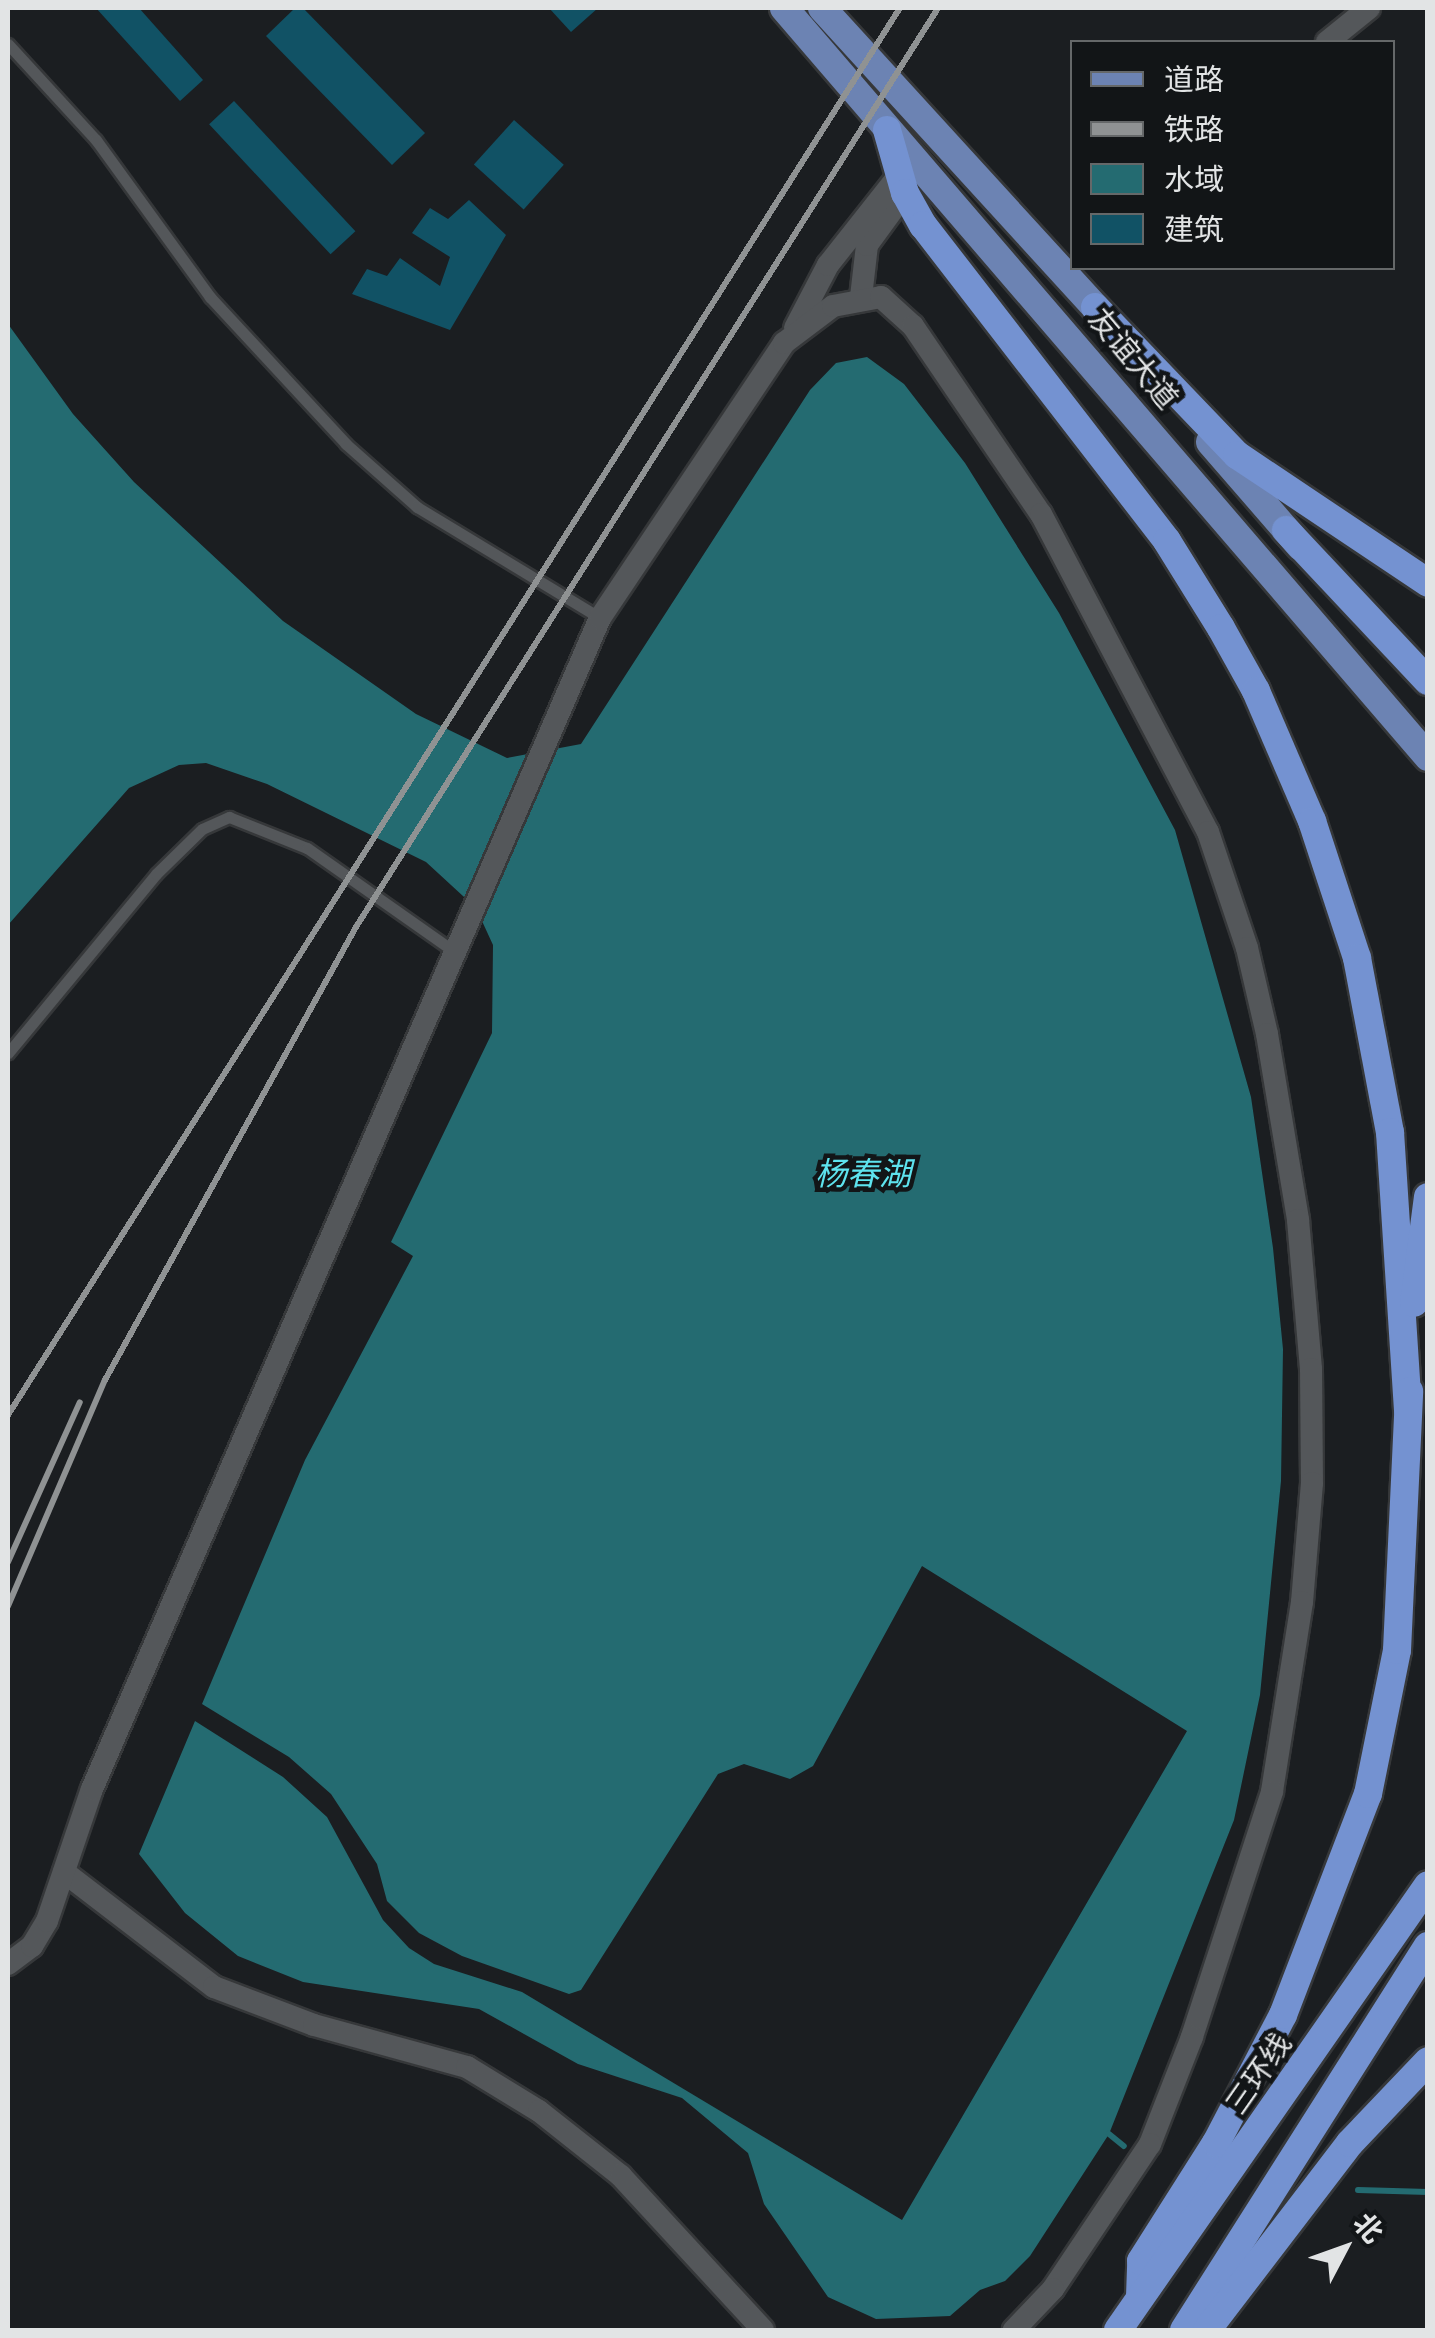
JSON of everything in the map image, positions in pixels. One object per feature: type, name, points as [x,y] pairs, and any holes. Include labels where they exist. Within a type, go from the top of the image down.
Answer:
[{"type":"highway","points":[[887,130],[902,184],[1166,542],[1256,692],[1338,888],[1357,958],[1390,1132],[1408,1410]]},
{"type":"highway","points":[[1096,307],[1236,455],[1428,583]]},
{"type":"highway","points":[[1286,530],[1428,680]]},
{"type":"highway","points":[[1140,2297],[1141,2261],[1216,2143],[1283,2015],[1368,1794],[1398,1650],[1408,1410],[1428,1198]]},
{"type":"highway","name":"三环线","points":[[1118,2330],[1428,1886]]},
{"type":"highway","points":[[1184,2330],[1428,1946]]},
{"type":"highway","points":[[1207,2330],[1350,2142],[1428,2061]]},
{"type":"main road","name":"友谊大道","points":[[786,8],[1428,757]]},
{"type":"main road","name":"友谊大道","points":[[822,8],[1066,260]]},
{"type":"main road","name":"友谊大道","points":[[1072,270],[1096,307],[1428,695]]},
{"type":"street","points":[[1329,40],[1369,8]]},
{"type":"street","points":[[861,297],[867,245],[902,184]]},
{"type":"street","points":[[8,1964],[38,1939],[92,1789],[600,618],[792,334],[828,265],[902,184]]},
{"type":"street","points":[[792,334],[861,297],[881,297],[903,314],[998,445],[1090,599],[1208,832],[1247,948],[1267,1034],[1306,1296],[1311,1497],[1288,1712],[1272,1792],[1192,2037],[1150,2144],[1053,2289],[1014,2330]]},
{"type":"street","points":[[64,1872],[214,1987],[314,2025],[467,2067],[539,2111],[634,2188],[763,2330]]},
{"type":"lane","points":[[8,44],[96,140],[210,297],[346,444],[417,508],[600,618]]},
{"type":"lane","points":[[8,1053],[156,874],[202,829],[228,817],[307,848],[456,948]]},
{"type":"water","name":"杨春湖","points":[[8,324],[73,414],[134,482],[283,621],[416,714],[507,758],[581,744],[810,390],[836,363],[867,357],[904,384],[965,463],[1059,613],[1175,830],[1251,1097],[1283,1349],[1281,1481],[1260,1695],[1234,1820],[1109,2134],[1030,2256],[1005,2281],[980,2290],[950,2316],[876,2319],[828,2297],[764,2204],[748,2153],[682,2098],[578,2064],[479,2009],[303,1982],[238,1956],[185,1913],[139,1854],[195,1721],[283,1777],[327,1817],[383,1920],[409,1948],[434,1964],[522,1992],[902,2220],[1187,1731],[922,1566],[813,1766],[790,1779],[744,1764],[718,1774],[581,1990],[569,1994],[462,1956],[419,1933],[387,1901],[377,1864],[331,1794],[289,1757],[202,1704],[305,1460],[413,1256],[391,1242],[492,1033],[493,945],[476,908],[426,862],[267,784],[206,763],[179,765],[129,788],[8,925]]},
{"type":"building","points":[[96,8],[139,8],[203,80],[180,101]]},
{"type":"building","points":[[295,8],[303,8],[425,133],[392,165],[266,36]]},
{"type":"building","points":[[549,8],[598,8],[571,32]]},
{"type":"building","points":[[234,101],[355,231],[331,254],[209,124]]},
{"type":"building","points":[[514,120],[564,165],[524,209],[474,165]]},
{"type":"building","points":[[469,200],[506,235],[450,330],[352,294],[367,269],[387,276],[400,258],[440,286],[450,257],[412,233],[430,208],[448,219]]},
{"type":"waterway","points":[[1109,2134],[1124,2146]]},
{"type":"waterway","points":[[1358,2190],[1428,2192]]},
{"type":"railway","points":[[8,1415],[900,8]]},
{"type":"railway","points":[[8,1606],[105,1380],[356,927],[938,8]]},
{"type":"railway","points":[[8,1562],[80,1402]]}]
